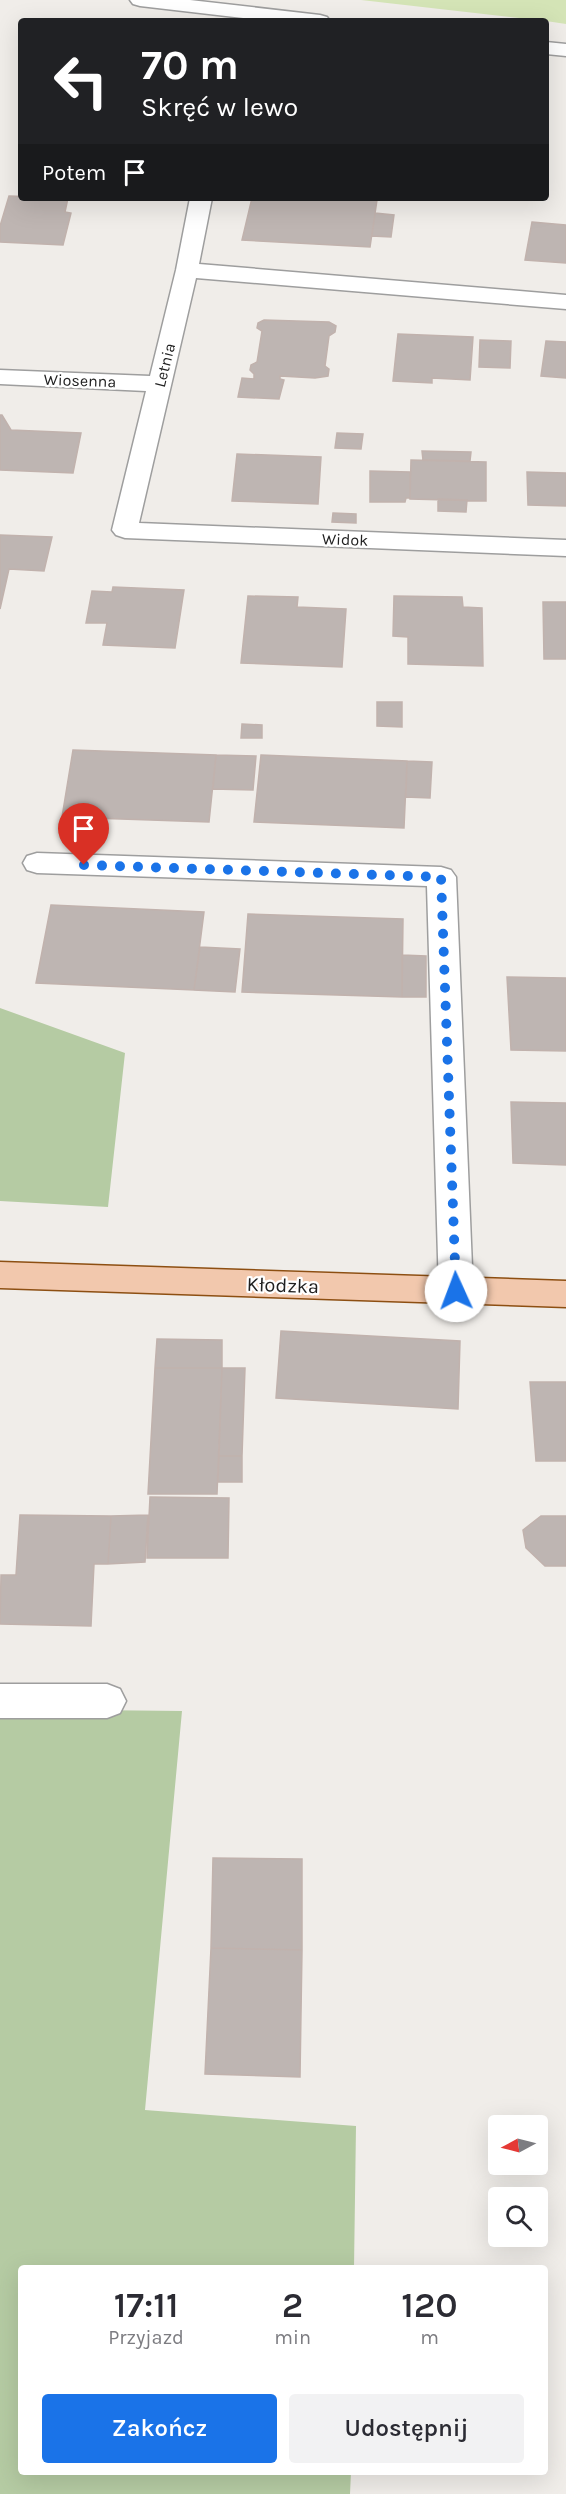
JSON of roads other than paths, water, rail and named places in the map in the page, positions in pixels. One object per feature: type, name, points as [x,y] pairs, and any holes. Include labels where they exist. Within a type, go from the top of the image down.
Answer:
[{"type":"main road","name":"Kłodzka","points":[[0,1275],[566,1294]]},
{"type":"street","points":[[140,0],[237,16],[270,18]]},
{"type":"street","points":[[549,48],[566,50]]},
{"type":"street","name":"Letnia","points":[[124,531],[187,270],[200,201]]},
{"type":"street","points":[[187,270],[566,302]]},
{"type":"street","name":"Wiosenna","points":[[0,377],[160,384]]},
{"type":"street","name":"Widok","points":[[124,531],[566,548]]},
{"type":"street","points":[[37,863],[441,877],[456,1291]]},
{"type":"street","points":[[0,1701],[107,1701]]}]
